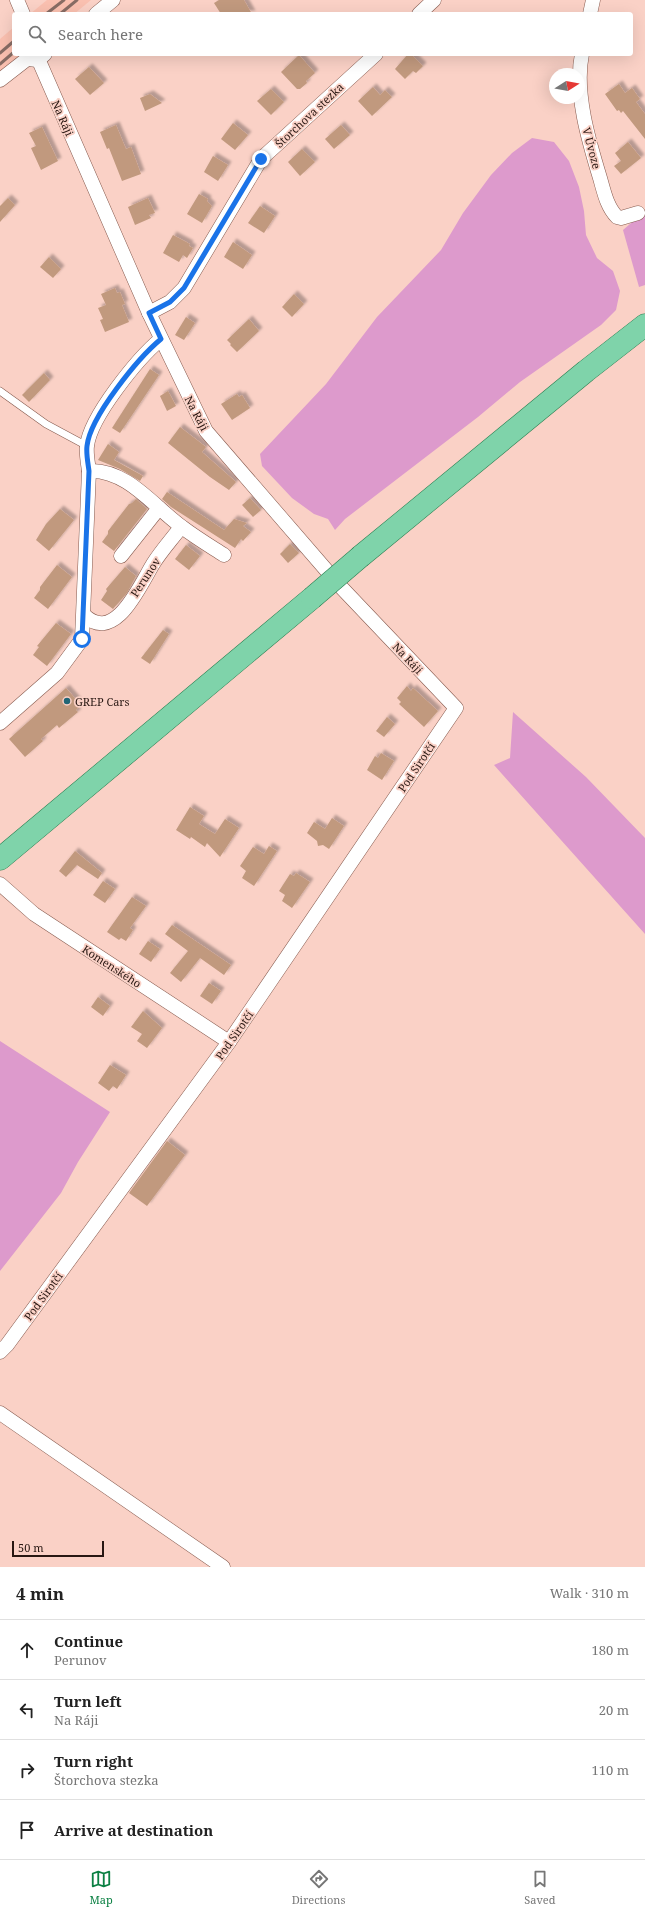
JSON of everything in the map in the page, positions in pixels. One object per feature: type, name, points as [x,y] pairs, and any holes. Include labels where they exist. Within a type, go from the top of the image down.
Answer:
[{"type":"main road","points":[[0,859],[361,556],[586,371],[645,325]]},
{"type":"street","points":[[17,0],[22,12]]},
{"type":"street","points":[[98,12],[113,0]]},
{"type":"street","points":[[421,12],[434,0]]},
{"type":"street","points":[[590,12],[593,0]]},
{"type":"street","points":[[0,80],[27,59],[40,56]]},
{"type":"street","name":"Na Ráji","points":[[40,56],[149,313],[206,431],[340,586],[456,708]]},
{"type":"street","name":"Štorchova stezka","points":[[149,313],[170,302],[184,288],[261,159],[374,56]]},
{"type":"street","name":"V Úvoze","points":[[582,56],[582,97],[585,122],[592,153],[606,198],[610,208],[617,217],[621,218],[638,213]]},
{"type":"street","points":[[0,723],[58,673],[82,639],[89,471],[87,446],[92,426],[102,410],[144,354],[161,339]]},
{"type":"street","points":[[89,471],[99,470],[116,477],[144,494],[181,527],[224,555]]},
{"type":"street","points":[[121,556],[159,508]]},
{"type":"street","name":"Perunov","points":[[84,615],[92,622],[100,624],[116,618],[143,584],[153,564],[181,527]]},
{"type":"street","name":"Pod Sirotčí","points":[[0,1352],[7,1345],[229,1042],[456,708]]},
{"type":"street","name":"Komenského","points":[[0,884],[34,914],[229,1042]]},
{"type":"street","points":[[0,1413],[223,1567]]},
{"type":"lane","points":[[0,391],[46,424],[87,446]]},
{"type":"shaded area","points":[[47,0],[91,0],[76,12],[32,12]]},
{"type":"shaded area","points":[[12,29],[12,56],[23,56],[0,76],[0,39]]},
{"type":"shaded area","points":[[532,138],[554,142],[569,161],[579,187],[584,211],[586,235],[597,258],[613,271],[620,291],[616,310],[601,325],[520,382],[478,417],[345,519],[335,530],[328,519],[314,514],[292,498],[262,466],[260,454],[326,384],[377,317],[441,250],[463,213],[491,175],[512,153]]},
{"type":"shaded area","points":[[645,211],[645,285],[639,287],[623,230]]},
{"type":"shaded area","points":[[513,712],[586,777],[645,838],[645,934],[494,765],[510,758]]},
{"type":"shaded area","points":[[0,1041],[110,1112],[78,1162],[61,1193],[0,1271]]},
{"type":"building","points":[[219,0],[244,0],[251,12],[220,12],[214,3]]},
{"type":"building","points":[[298,56],[300,56],[315,73],[306,81],[307,83],[300,89],[297,89],[281,72]]},
{"type":"building","points":[[406,56],[413,56],[423,66],[416,73],[413,71],[405,79],[395,69]]},
{"type":"building","points":[[89,67],[104,83],[90,95],[75,79]]},
{"type":"building","points":[[619,84],[625,93],[632,88],[640,99],[636,102],[645,114],[645,139],[623,111],[621,113],[619,110],[617,111],[605,94]]},
{"type":"building","points":[[373,87],[380,95],[385,90],[392,97],[372,116],[358,101]]},
{"type":"building","points":[[271,89],[284,102],[271,115],[257,101]]},
{"type":"building","points":[[150,94],[162,103],[145,111],[140,98]]},
{"type":"building","points":[[233,123],[248,135],[235,150],[221,139]]},
{"type":"building","points":[[116,125],[126,149],[131,147],[141,174],[122,181],[109,148],[107,149],[100,132]]},
{"type":"building","points":[[341,125],[350,135],[334,149],[325,139]]},
{"type":"building","points":[[42,127],[58,161],[41,170],[31,148],[36,146],[29,133]]},
{"type":"building","points":[[628,142],[641,158],[621,174],[614,166],[621,161],[615,153]]},
{"type":"building","points":[[302,149],[315,162],[300,176],[288,162]]},
{"type":"building","points":[[213,156],[228,165],[218,181],[204,172]]},
{"type":"building","points":[[199,194],[208,199],[207,201],[212,206],[202,223],[187,214]]},
{"type":"building","points":[[8,198],[15,205],[0,222],[0,206]]},
{"type":"building","points":[[148,198],[155,213],[149,215],[151,218],[135,225],[128,207]]},
{"type":"building","points":[[260,206],[275,216],[264,233],[248,223]]},
{"type":"building","points":[[173,235],[190,244],[189,246],[193,248],[187,258],[183,255],[179,262],[163,253]]},
{"type":"building","points":[[233,242],[252,255],[243,269],[224,257]]},
{"type":"building","points":[[49,257],[61,269],[53,278],[40,267]]},
{"type":"building","points":[[115,288],[117,293],[120,292],[125,304],[122,305],[129,322],[105,332],[100,320],[103,319],[98,308],[106,305],[101,294]]},
{"type":"building","points":[[294,294],[304,304],[292,317],[282,307]]},
{"type":"building","points":[[186,317],[195,323],[184,340],[175,335]]},
{"type":"building","points":[[249,319],[259,331],[237,352],[227,340]]},
{"type":"building","points":[[150,369],[159,375],[120,433],[112,428]]},
{"type":"building","points":[[44,373],[50,380],[29,402],[22,395]]},
{"type":"building","points":[[168,391],[176,406],[167,411],[160,396]]},
{"type":"building","points":[[237,394],[239,397],[242,395],[250,408],[232,420],[221,404]]},
{"type":"building","points":[[180,427],[206,447],[202,452],[236,482],[229,490],[210,477],[168,443]]},
{"type":"building","points":[[108,444],[119,452],[114,460],[143,476],[140,481],[120,469],[98,460]]},
{"type":"building","points":[[167,492],[224,530],[234,519],[247,523],[243,526],[251,532],[243,541],[241,539],[235,548],[171,507],[162,499]]},
{"type":"building","points":[[250,498],[261,510],[253,517],[242,505]]},
{"type":"building","points":[[136,499],[147,509],[114,551],[102,542],[108,534],[108,531],[129,504]]},
{"type":"building","points":[[60,509],[74,520],[49,551],[36,540],[46,524]]},
{"type":"building","points":[[290,544],[299,553],[288,563],[280,554]]},
{"type":"building","points":[[186,545],[200,556],[189,570],[175,559]]},
{"type":"building","points":[[57,565],[72,577],[48,609],[34,598],[40,590],[40,587]]},
{"type":"building","points":[[125,567],[136,576],[127,593],[113,609],[101,600],[107,591],[106,589]]},
{"type":"building","points":[[56,623],[71,634],[47,666],[33,655],[39,647],[37,646]]},
{"type":"building","points":[[163,630],[169,634],[150,664],[141,658]]},
{"type":"building","points":[[407,686],[411,691],[413,688],[438,711],[424,727],[399,704],[401,702],[397,698]]},
{"type":"building","points":[[66,688],[81,705],[76,710],[78,712],[59,728],[57,725],[41,739],[43,741],[25,757],[9,739]]},
{"type":"building","points":[[387,717],[395,724],[384,737],[376,731]]},
{"type":"building","points":[[381,753],[394,761],[382,780],[367,770],[375,756],[378,758]]},
{"type":"building","points":[[190,807],[204,816],[199,824],[215,834],[225,819],[239,828],[220,857],[207,843],[205,847],[191,837],[190,839],[176,830]]},
{"type":"building","points":[[332,818],[344,826],[329,849],[323,845],[318,846],[317,841],[307,833],[314,822],[325,829]]},
{"type":"building","points":[[269,846],[277,851],[254,886],[242,878],[246,871],[240,866],[253,847],[264,854]]},
{"type":"building","points":[[75,851],[102,873],[98,879],[77,865],[66,877],[59,871]]},
{"type":"building","points":[[296,873],[310,882],[292,908],[282,901],[285,895],[279,891],[290,874],[294,876]]},
{"type":"building","points":[[103,881],[115,889],[105,903],[93,895]]},
{"type":"building","points":[[132,897],[146,906],[130,928],[133,930],[126,941],[121,938],[119,940],[107,932]]},
{"type":"building","points":[[172,925],[231,965],[224,975],[200,958],[181,982],[170,973],[188,951],[165,934]]},
{"type":"building","points":[[148,941],[160,949],[151,962],[139,954]]},
{"type":"building","points":[[209,983],[221,991],[212,1004],[200,996]]},
{"type":"building","points":[[98,997],[110,1006],[103,1016],[91,1007]]},
{"type":"building","points":[[143,1011],[162,1028],[147,1048],[137,1041],[142,1034],[131,1027]]},
{"type":"building","points":[[110,1065],[126,1075],[117,1089],[113,1086],[109,1091],[98,1083]]},
{"type":"building","points":[[167,1141],[185,1155],[147,1206],[129,1193]]},
{"type":"railway","points":[[49,12],[64,0]]},
{"type":"railway","points":[[62,12],[77,0]]},
{"type":"railway","points":[[0,53],[12,43]]},
{"type":"railway","points":[[0,64],[12,54]]},
{"type":"place","name":"GREP Cars","points":[[67,701]]},
{"type":"route","points":[[82,639],[84,622],[89,471],[87,446],[92,426],[102,410],[144,354],[161,339],[149,313],[170,302],[184,288],[261,159]]}]
